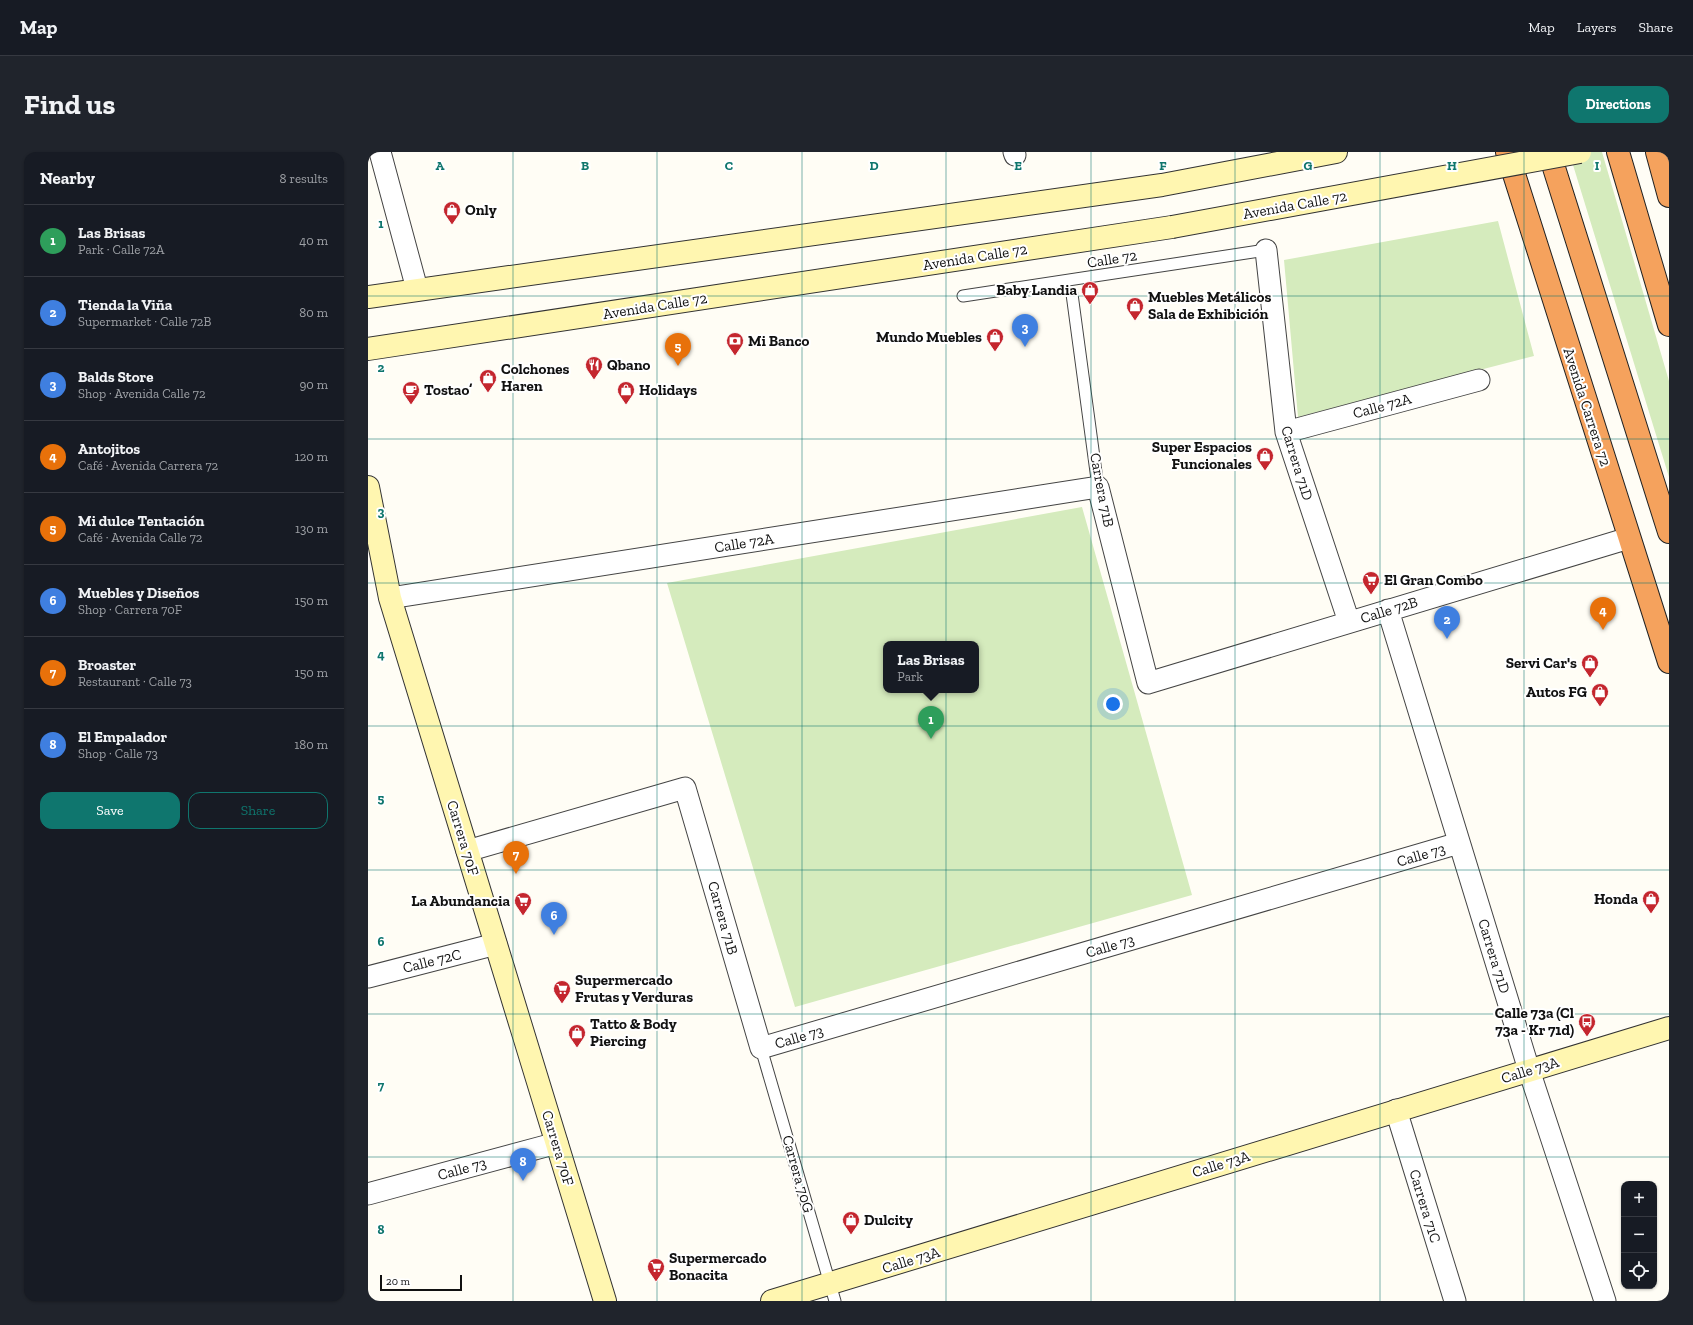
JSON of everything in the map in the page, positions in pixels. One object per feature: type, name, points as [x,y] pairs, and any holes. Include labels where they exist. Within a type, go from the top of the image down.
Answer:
[{"type":"highway","name":"Avenida Carrera 72","points":[[1507,152],[1669,662]]},
{"type":"highway","points":[[1550,152],[1669,532]]},
{"type":"highway","points":[[1618,152],[1669,325]]},
{"type":"highway","points":[[1657,152],[1669,196]]},
{"type":"main road","points":[[368,296],[1162,185],[1336,152]]},
{"type":"main road","name":"Avenida Calle 72","points":[[368,349],[1172,227],[1580,152]]},
{"type":"main road","name":"Carrera 70F","points":[[368,487],[390,598],[605,1301]]},
{"type":"main road","name":"Calle 73A","points":[[772,1301],[832,1293],[1396,1110],[1669,1028]]},
{"type":"street","points":[[380,152],[417,289]]},
{"type":"street","name":"Carrera 71D","points":[[1266,250],[1286,432],[1349,622]]},
{"type":"street","name":"Calle 72A","points":[[1286,432],[1479,380]]},
{"type":"street","name":"Calle 72A","points":[[390,598],[1098,487]]},
{"type":"street","name":"Carrera 71B","points":[[1098,487],[1148,683]]},
{"type":"street","name":"Calle 72B","points":[[1148,683],[1629,538]]},
{"type":"street","name":"Carrera 71D","points":[[1388,610],[1529,1070],[1605,1301]]},
{"type":"street","name":"Carrera 71B","points":[[467,851],[685,788],[761,1048]]},
{"type":"street","name":"Calle 73","points":[[761,1048],[1459,843]]},
{"type":"street","name":"Calle 72C","points":[[368,977],[496,944]]},
{"type":"street","name":"Carrera 71C","points":[[1396,1110],[1455,1301]]},
{"type":"street","name":"Calle 73","points":[[368,1194],[557,1143]]},
{"type":"lane","name":"Calle 72","points":[[963,296],[1266,250]]},
{"type":"lane","name":"Carrera 71B","points":[[1072,294],[1098,487]]},
{"type":"lane","name":"Carrera 70G","points":[[761,1048],[832,1293]]},
{"type":"green space","points":[[1569,152],[1602,152],[1669,381],[1669,477]]},
{"type":"green space","points":[[1498,221],[1534,356],[1298,417],[1284,260]]},
{"type":"green space","points":[[1082,507],[1192,895],[795,1007],[667,583]]},
{"type":"place","name":"Only","points":[[452,225]]},
{"type":"place","name":"Baby Landia","points":[[1090,305]]},
{"type":"place","name":"Muebles Metálicos Sala de Exhibición","points":[[1135,321]]},
{"type":"place","name":"Balds Store","points":[[1025,347]]},
{"type":"place","name":"Mundo Muebles","points":[[995,352]]},
{"type":"place","name":"Mi Banco","points":[[735,356]]},
{"type":"place","name":"Mi dulce Tentación","points":[[678,366]]},
{"type":"place","name":"Qbano","points":[[594,380]]},
{"type":"place","name":"Colchones Haren","points":[[488,393]]},
{"type":"place","name":"Tostao’","points":[[411,405]]},
{"type":"place","name":"Holidays","points":[[626,405]]},
{"type":"place","name":"Super Espacios Funcionales","points":[[1265,471]]},
{"type":"place","name":"El Gran Combo","points":[[1371,595]]},
{"type":"place","name":"Antojitos","points":[[1603,630]]},
{"type":"place","name":"Tienda la Viña","points":[[1447,639]]},
{"type":"place","name":"Servi Car's","points":[[1590,678]]},
{"type":"place","name":"Autos FG","points":[[1600,707]]},
{"type":"place","name":"Las Brisas","points":[[931,739]]},
{"type":"place","name":"Broaster","points":[[516,874]]},
{"type":"place","name":"Honda","points":[[1651,914]]},
{"type":"place","name":"La Abundancia","points":[[523,916]]},
{"type":"place","name":"Muebles y Diseños","points":[[554,935]]},
{"type":"place","name":"Supermercado Frutas y Verduras","points":[[562,1004]]},
{"type":"place","name":"Calle 73a (Cl 73a - Kr 71d)","points":[[1587,1037]]},
{"type":"place","name":"Tatto & Body Piercing","points":[[577,1048]]},
{"type":"place","name":"El Empalador","points":[[523,1181]]},
{"type":"place","name":"Dulcity","points":[[851,1235]]},
{"type":"place","name":"Supermercado Bonacita","points":[[656,1282]]}]
